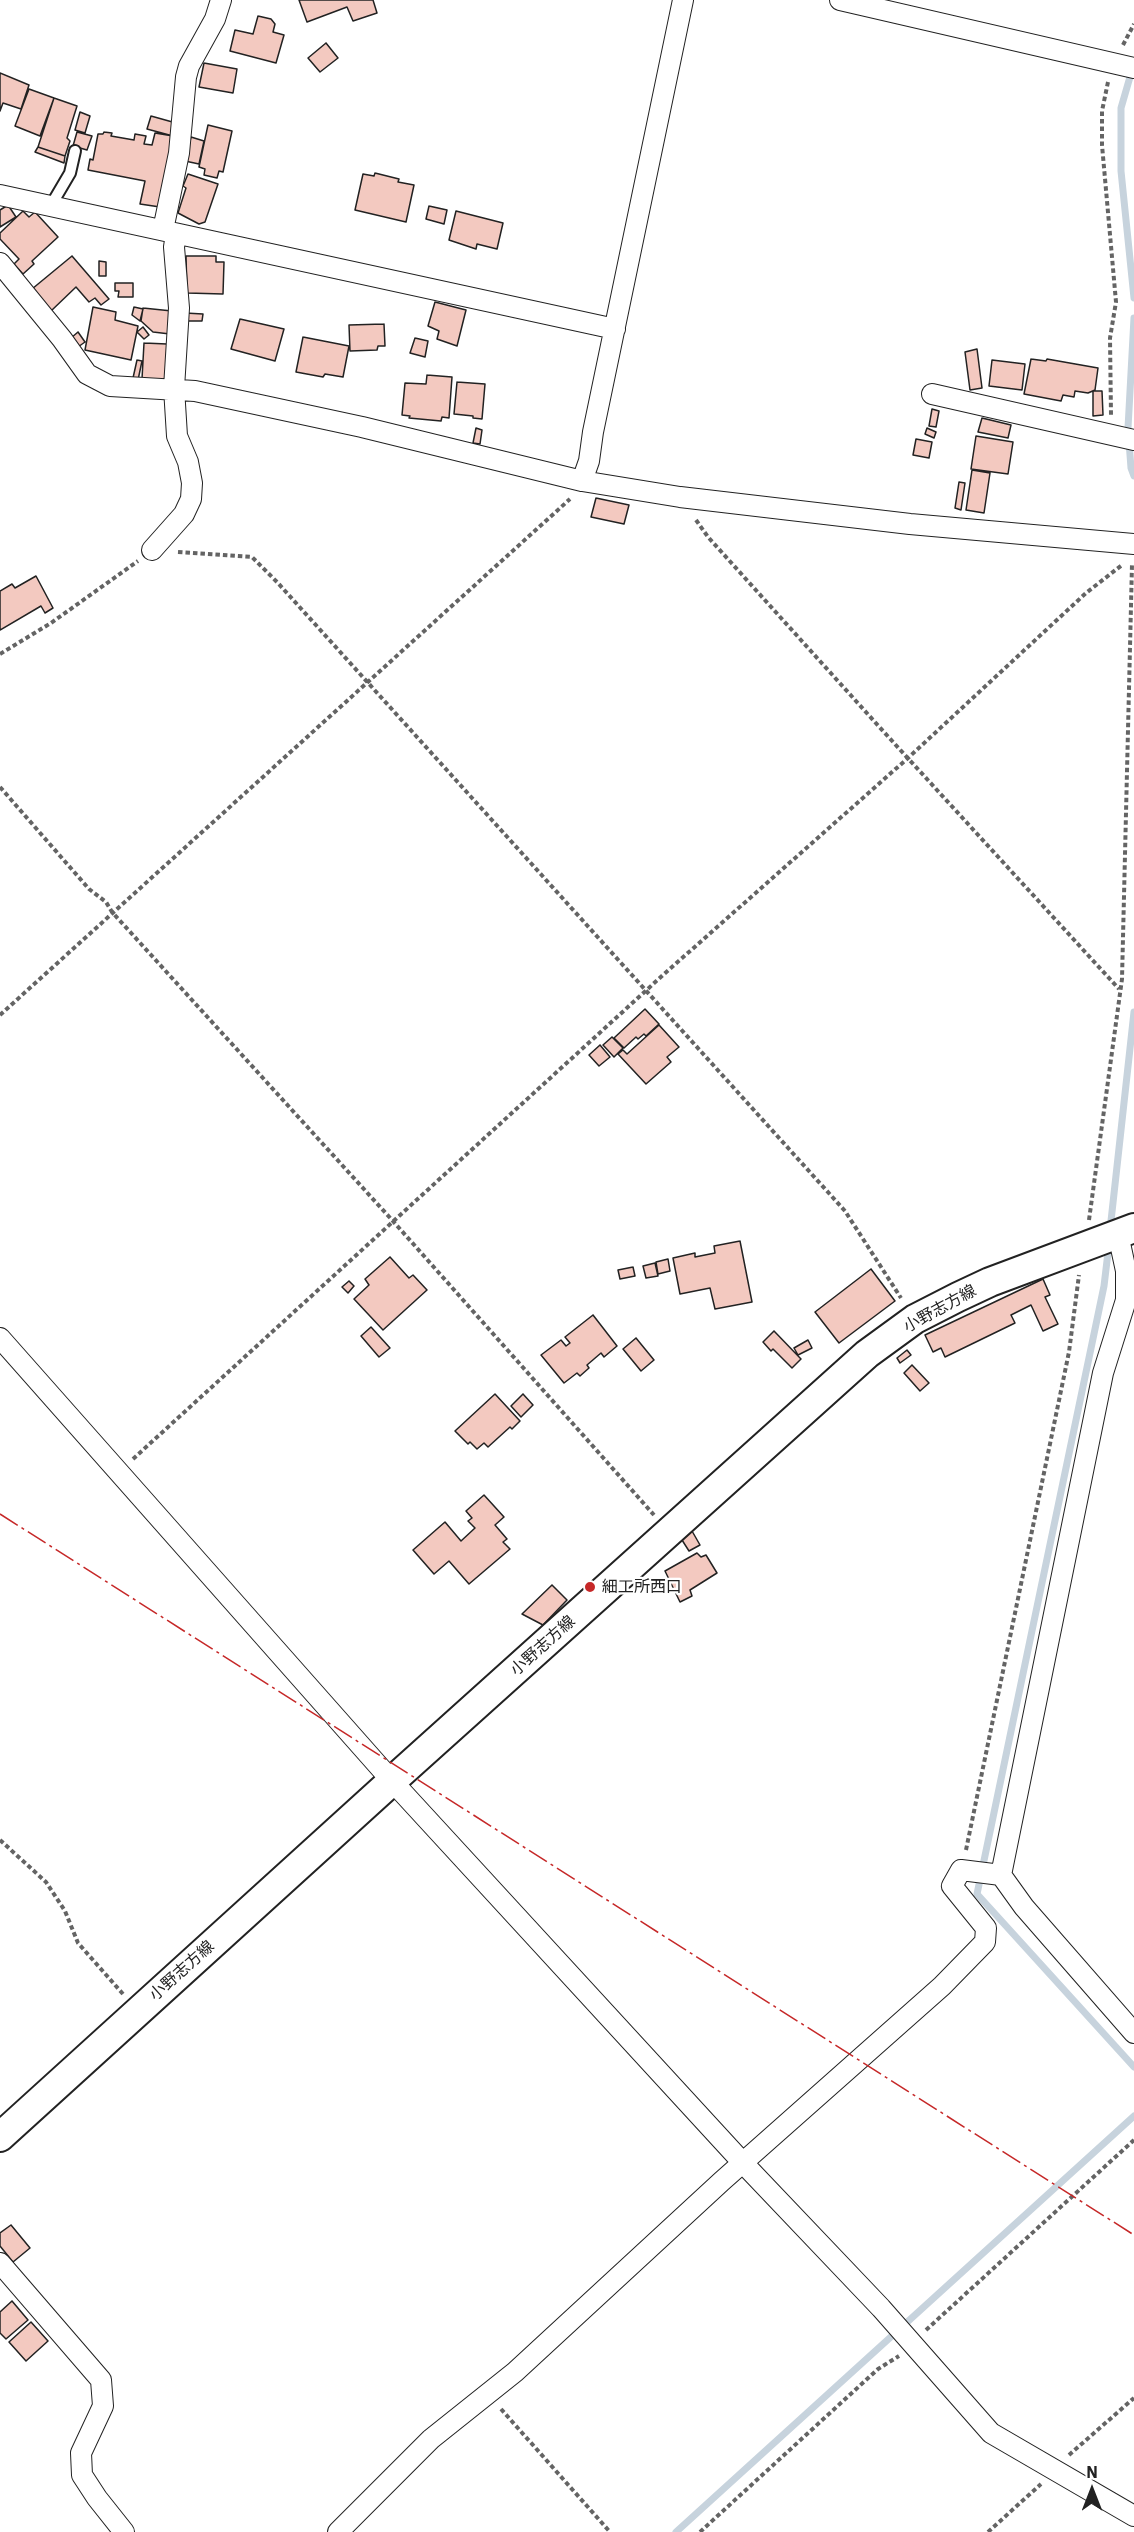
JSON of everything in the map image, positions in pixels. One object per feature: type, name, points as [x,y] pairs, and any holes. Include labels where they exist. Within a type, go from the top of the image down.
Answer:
[{"type":"main road","name":"小野志方線","points":[[0,2137],[392,1780],[867,1354],[915,1319],[990,1282],[1107,1238]]},
{"type":"street","points":[[152,550],[184,514],[191,499],[190,472],[177,436],[174,388],[179,308],[174,247],[170,232],[186,77],[189,66],[215,19],[221,0]]},
{"type":"street","points":[[582,482],[589,461],[683,0]]},
{"type":"street","points":[[840,0],[1123,65]]},
{"type":"street","points":[[0,195],[615,329]]},
{"type":"street","points":[[0,263],[62,339],[87,374],[110,386],[174,388],[362,427],[582,482],[680,497],[910,524],[1134,544]]},
{"type":"street","points":[[932,394],[1134,440]]},
{"type":"street","points":[[1001,1875],[1103,1373],[1126,1300],[1126,1271],[1107,1238]]},
{"type":"street","points":[[0,1338],[392,1780],[743,2163],[881,2308],[991,2433],[1070,2481],[1134,2516]]},
{"type":"street","points":[[338,2532],[430,2439],[515,2372],[743,2163],[942,1986],[985,1942],[986,1928],[952,1886],[962,1870],[1001,1875],[1024,1907],[1134,2032]]},
{"type":"street","points":[[0,2263],[101,2380],[103,2406],[81,2453],[82,2475],[124,2532]]},
{"type":"lane","points":[[50,207],[70,173],[75,151]]},
{"type":"path","points":[[1113,435],[1110,338],[1116,302],[1102,146],[1102,111],[1123,65],[1134,24]]},
{"type":"path","points":[[0,1015],[570,500],[582,482]]},
{"type":"path","points":[[680,497],[708,537],[1120,990]]},
{"type":"path","points":[[0,654],[51,624],[152,550],[252,557],[369,681],[845,1211],[915,1319]]},
{"type":"path","points":[[118,1471],[646,991],[908,758],[1086,593],[1118,566],[1133,560],[1122,979],[1107,1238],[1076,1289],[1069,1352],[962,1870]]},
{"type":"path","points":[[0,787],[89,889],[106,902],[112,912],[670,1533]]},
{"type":"path","points":[[0,1840],[46,1882],[65,1911],[78,1943],[138,2011]]},
{"type":"path","points":[[498,2406],[610,2532]]},
{"type":"building","points":[[299,0],[373,0],[377,13],[353,21],[347,7],[307,22]]},
{"type":"building","points":[[258,16],[271,19],[275,24],[273,32],[284,35],[276,63],[230,51],[235,30],[253,34]]},
{"type":"building","points":[[326,43],[338,58],[320,72],[308,58]]},
{"type":"building","points":[[204,63],[237,69],[233,93],[199,87]]},
{"type":"building","points":[[0,73],[29,85],[21,109],[3,103],[0,111]]},
{"type":"building","points":[[29,89],[54,98],[40,136],[15,126]]},
{"type":"building","points":[[54,98],[77,106],[67,138],[70,141],[65,156],[38,147]]},
{"type":"building","points":[[80,112],[90,116],[85,133],[75,130]]},
{"type":"building","points":[[151,116],[176,123],[173,136],[147,129]]},
{"type":"building","points":[[208,125],[232,131],[223,172],[219,171],[217,178],[204,175],[205,169],[199,167]]},
{"type":"building","points":[[77,132],[92,136],[87,150],[73,146]]},
{"type":"building","points":[[112,133],[111,136],[134,140],[135,134],[146,136],[144,144],[152,145],[155,133],[173,136],[160,207],[140,204],[145,181],[88,170],[90,159],[93,160],[98,134]]},
{"type":"building","points":[[191,137],[204,141],[199,164],[185,161]]},
{"type":"building","points":[[38,147],[65,156],[64,163],[35,152]]},
{"type":"building","points":[[375,173],[399,179],[398,182],[414,185],[406,222],[355,210],[363,174],[374,176]]},
{"type":"building","points":[[188,174],[218,184],[205,222],[199,224],[178,213],[186,188],[183,186]]},
{"type":"building","points":[[8,205],[16,217],[0,227],[0,210]]},
{"type":"building","points":[[429,206],[447,210],[444,224],[426,219]]},
{"type":"building","points":[[23,211],[29,217],[35,212],[58,237],[32,261],[34,264],[23,274],[14,264],[19,259],[0,239],[0,233]]},
{"type":"building","points":[[456,211],[503,223],[497,249],[477,244],[476,249],[449,240]]},
{"type":"building","points":[[72,256],[109,299],[101,305],[95,298],[89,302],[76,287],[51,311],[32,289]]},
{"type":"building","points":[[186,256],[216,256],[216,262],[224,262],[223,294],[187,293]]},
{"type":"building","points":[[99,261],[106,262],[106,276],[99,276]]},
{"type":"building","points":[[115,283],[133,283],[133,297],[118,297],[119,291],[115,291]]},
{"type":"building","points":[[435,302],[466,310],[457,346],[437,339],[439,331],[428,326]]},
{"type":"building","points":[[93,307],[116,312],[115,320],[138,326],[131,360],[85,350]]},
{"type":"building","points":[[134,307],[143,309],[140,321],[132,315]]},
{"type":"building","points":[[143,308],[172,311],[170,334],[153,332],[141,321]]},
{"type":"building","points":[[185,313],[203,314],[202,321],[184,321]]},
{"type":"building","points":[[240,319],[284,329],[275,361],[231,349]]},
{"type":"building","points":[[384,324],[385,346],[378,346],[377,350],[350,351],[349,325]]},
{"type":"building","points":[[143,327],[149,335],[144,339],[137,332]]},
{"type":"building","points":[[78,332],[85,342],[78,347],[71,338]]},
{"type":"building","points":[[303,337],[349,346],[343,377],[325,374],[323,377],[296,372]]},
{"type":"building","points":[[415,338],[428,341],[425,357],[410,353]]},
{"type":"building","points":[[144,343],[167,344],[166,381],[142,379]]},
{"type":"building","points":[[977,349],[982,388],[970,390],[965,352]]},
{"type":"building","points":[[1031,359],[1046,361],[1047,359],[1098,368],[1095,390],[1088,393],[1075,391],[1074,397],[1063,395],[1061,401],[1024,394]]},
{"type":"building","points":[[137,360],[142,361],[138,380],[133,378]]},
{"type":"building","points":[[992,360],[1025,364],[1022,390],[989,386]]},
{"type":"building","points":[[427,375],[452,377],[449,418],[442,417],[441,421],[409,418],[410,416],[402,415],[405,383],[426,384]]},
{"type":"building","points":[[457,382],[485,384],[482,419],[454,414]]},
{"type":"building","points":[[1093,391],[1102,391],[1103,415],[1093,416]]},
{"type":"building","points":[[932,409],[939,411],[936,427],[929,426]]},
{"type":"building","points":[[982,418],[1011,425],[1008,438],[978,432]]},
{"type":"building","points":[[476,428],[482,430],[480,444],[473,443]]},
{"type":"building","points":[[927,428],[936,432],[934,438],[925,434]]},
{"type":"building","points":[[976,436],[1013,442],[1008,474],[971,469]]},
{"type":"building","points":[[916,439],[932,442],[929,458],[913,455]]},
{"type":"building","points":[[972,470],[990,473],[984,513],[966,510]]},
{"type":"building","points":[[959,482],[965,483],[961,510],[955,508]]},
{"type":"building","points":[[596,498],[629,505],[624,524],[591,517]]},
{"type":"building","points":[[36,576],[53,608],[45,613],[41,606],[0,630],[0,591],[12,584],[15,588]]},
{"type":"building","points":[[645,1009],[659,1024],[646,1036],[644,1034],[638,1039],[636,1037],[624,1048],[614,1038]]},
{"type":"building","points":[[659,1025],[679,1047],[667,1057],[671,1062],[646,1084],[618,1054],[623,1050],[627,1054]]},
{"type":"building","points":[[612,1037],[623,1048],[614,1057],[603,1045]]},
{"type":"building","points":[[600,1045],[610,1057],[599,1066],[589,1055]]},
{"type":"building","points":[[740,1241],[752,1302],[715,1309],[710,1288],[680,1294],[673,1258],[695,1253],[695,1257],[715,1253],[714,1246]]},
{"type":"building","points":[[390,1257],[409,1278],[413,1275],[427,1290],[383,1330],[354,1299],[369,1285],[365,1279]]},
{"type":"building","points":[[668,1259],[670,1271],[658,1274],[656,1262]]},
{"type":"building","points":[[655,1263],[658,1276],[646,1278],[643,1266]]},
{"type":"building","points":[[633,1267],[635,1276],[620,1279],[618,1270]]},
{"type":"building","points":[[871,1269],[895,1301],[839,1343],[815,1312]]},
{"type":"building","points":[[1043,1279],[1050,1295],[1045,1297],[1058,1324],[1043,1331],[1031,1305],[1011,1315],[1015,1323],[945,1357],[941,1348],[933,1352],[925,1335]]},
{"type":"building","points":[[349,1281],[354,1286],[348,1293],[342,1287]]},
{"type":"building","points":[[593,1315],[617,1346],[604,1357],[601,1353],[587,1365],[589,1368],[580,1376],[577,1373],[564,1383],[541,1355],[561,1340],[566,1346],[570,1343],[565,1337]]},
{"type":"building","points":[[371,1327],[390,1348],[379,1357],[361,1336]]},
{"type":"building","points":[[774,1331],[801,1359],[792,1368],[763,1342]]},
{"type":"building","points":[[636,1338],[654,1360],[641,1371],[623,1349]]},
{"type":"building","points":[[808,1340],[812,1348],[798,1355],[794,1348]]},
{"type":"building","points":[[907,1350],[911,1355],[900,1363],[897,1358]]},
{"type":"building","points":[[912,1365],[929,1383],[920,1391],[904,1373]]},
{"type":"building","points":[[495,1394],[520,1421],[488,1447],[484,1443],[477,1449],[470,1442],[468,1444],[455,1431]]},
{"type":"building","points":[[523,1394],[533,1405],[521,1417],[511,1406]]},
{"type":"building","points":[[484,1495],[504,1517],[495,1525],[507,1539],[503,1542],[510,1549],[469,1584],[449,1561],[434,1574],[413,1550],[445,1522],[461,1541],[475,1528],[468,1521],[472,1518],[466,1511]]},
{"type":"building","points":[[692,1531],[700,1545],[689,1551],[682,1540]]},
{"type":"building","points":[[697,1553],[701,1557],[706,1555],[717,1573],[690,1590],[692,1596],[680,1602],[665,1571]]},
{"type":"building","points":[[552,1585],[567,1600],[543,1625],[522,1614]]},
{"type":"building","points":[[11,2225],[30,2248],[13,2262],[0,2246],[0,2233]]},
{"type":"building","points":[[12,2301],[28,2320],[6,2339],[0,2333],[0,2312]]},
{"type":"building","points":[[31,2322],[48,2341],[26,2361],[9,2342]]},
{"type":"waterway","points":[[1132,70],[1121,108],[1121,171],[1134,298]]},
{"type":"waterway","points":[[1134,318],[1128,428],[1131,468],[1134,476]]},
{"type":"waterway","points":[[1110,1230],[1134,1012]]},
{"type":"waterway","points":[[1109,1244],[1104,1286],[977,1894],[1134,2067]]},
{"type":"waterway","points":[[676,2532],[1134,2116]]},
{"type":"power","points":[[0,1514],[1134,2235]]},
{"type":"place","name":"細工所西口","points":[[590,1587]]}]
